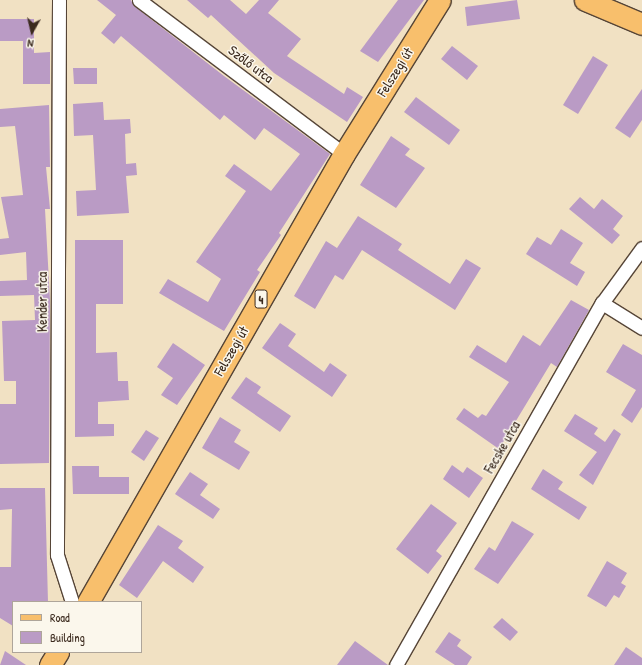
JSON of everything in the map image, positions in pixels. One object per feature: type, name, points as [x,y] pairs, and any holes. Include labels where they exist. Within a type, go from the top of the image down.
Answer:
[{"type":"main road","name":"Felszegi út","points":[[89,601],[344,154],[440,0]]},
{"type":"main road","points":[[585,0],[642,24]]},
{"type":"main road","points":[[50,665],[57,653]]},
{"type":"street","name":"Kender utca","points":[[59,0],[57,555],[72,601]]},
{"type":"street","name":"Szőlő utca","points":[[139,0],[344,154]]},
{"type":"street","name":"Fecske utca","points":[[396,665],[602,303],[642,248]]},
{"type":"street","points":[[602,303],[642,328]]},
{"type":"building","points":[[97,0],[131,0],[134,6],[224,76],[330,154],[279,233],[281,235],[257,270],[260,272],[224,331],[159,293],[168,279],[208,302],[221,279],[196,262],[246,191],[225,176],[234,164],[271,191],[300,154],[264,128],[255,140],[224,115],[220,120],[121,36],[114,44],[101,33],[116,15]]},
{"type":"building","points":[[187,0],[230,0],[246,14],[259,0],[279,0],[268,13],[301,39],[287,56],[344,94],[347,87],[363,97],[347,122],[274,73],[211,15],[208,18]]},
{"type":"building","points":[[398,0],[424,0],[378,62],[360,51]]},
{"type":"building","points":[[517,0],[520,19],[467,26],[465,7]]},
{"type":"building","points":[[0,19],[34,19],[34,53],[50,52],[50,84],[23,84],[23,41],[0,41]]},
{"type":"building","points":[[452,46],[478,66],[467,80],[441,59]]},
{"type":"building","points":[[593,56],[608,65],[578,114],[563,105]]},
{"type":"building","points":[[73,68],[97,68],[97,84],[74,84]]},
{"type":"building","points":[[642,89],[642,120],[630,138],[615,128]]},
{"type":"building","points":[[416,97],[460,130],[449,145],[404,112]]},
{"type":"building","points":[[103,102],[104,120],[130,119],[131,133],[125,134],[126,164],[136,163],[137,175],[126,176],[129,213],[77,216],[76,191],[96,190],[93,135],[74,136],[73,104]]},
{"type":"building","points":[[49,105],[50,167],[46,167],[50,209],[45,209],[50,300],[49,463],[0,464],[0,404],[16,404],[16,381],[4,381],[2,321],[35,320],[34,295],[0,296],[0,281],[27,280],[26,252],[0,255],[0,239],[9,238],[1,197],[23,195],[15,126],[0,127],[0,109]]},
{"type":"building","points":[[391,136],[410,149],[405,155],[425,168],[396,208],[360,185]]},
{"type":"building","points":[[580,197],[594,209],[602,199],[623,216],[613,229],[620,235],[612,244],[569,209]]},
{"type":"building","points":[[358,216],[402,244],[398,250],[450,284],[466,259],[481,268],[455,310],[362,250],[343,280],[335,275],[315,309],[294,296],[326,241],[337,248]]},
{"type":"building","points":[[561,229],[583,243],[570,263],[585,272],[577,286],[526,254],[537,237],[551,245]]},
{"type":"building","points":[[75,240],[123,240],[123,304],[96,304],[96,353],[117,352],[118,381],[128,381],[129,400],[98,402],[98,424],[114,424],[114,436],[75,437]]},
{"type":"building","points":[[571,300],[589,310],[557,367],[551,363],[499,449],[456,419],[464,408],[478,418],[482,414],[486,416],[509,382],[469,357],[477,345],[506,363],[523,335],[540,346]]},
{"type":"building","points":[[280,323],[296,334],[288,346],[324,372],[330,363],[347,375],[332,397],[262,348]]},
{"type":"building","points":[[173,343],[205,365],[177,405],[161,395],[173,378],[157,367]]},
{"type":"building","points":[[623,344],[642,355],[642,407],[632,423],[621,415],[636,390],[606,372]]},
{"type":"building","points":[[246,377],[261,387],[257,393],[291,416],[280,432],[231,398]]},
{"type":"building","points":[[575,414],[598,428],[594,434],[605,442],[614,429],[621,434],[593,485],[579,475],[597,452],[564,431]]},
{"type":"building","points":[[220,417],[241,430],[234,442],[250,452],[239,470],[202,448]]},
{"type":"building","points":[[146,430],[159,438],[144,461],[131,452]]},
{"type":"building","points":[[452,465],[463,473],[467,467],[483,478],[469,498],[443,479]]},
{"type":"building","points":[[72,466],[99,466],[99,477],[129,477],[129,494],[73,494]]},
{"type":"building","points":[[543,469],[563,482],[558,489],[587,507],[579,520],[531,489]]},
{"type":"building","points":[[190,472],[208,484],[200,495],[220,509],[213,519],[175,494]]},
{"type":"building","points":[[0,488],[45,488],[48,601],[12,601],[12,625],[0,618],[0,567],[11,567],[12,509],[0,510]]},
{"type":"building","points":[[431,504],[457,523],[436,551],[442,556],[428,574],[396,549]]},
{"type":"building","points":[[512,521],[534,534],[498,584],[474,569],[489,547],[495,551]]},
{"type":"building","points":[[158,525],[183,541],[178,548],[204,567],[193,583],[163,561],[137,598],[119,585]]},
{"type":"building","points":[[607,561],[627,573],[621,583],[626,586],[619,598],[614,595],[606,607],[587,596]]},
{"type":"building","points":[[502,618],[518,632],[510,641],[493,627]]},
{"type":"building","points":[[449,632],[461,640],[457,646],[472,657],[467,665],[455,665],[435,652]]},
{"type":"building","points":[[355,641],[388,665],[337,665]]},
{"type":"building","points":[[626,647],[642,658],[642,665],[614,665]]},
{"type":"building","points":[[5,651],[26,665],[0,665]]}]
